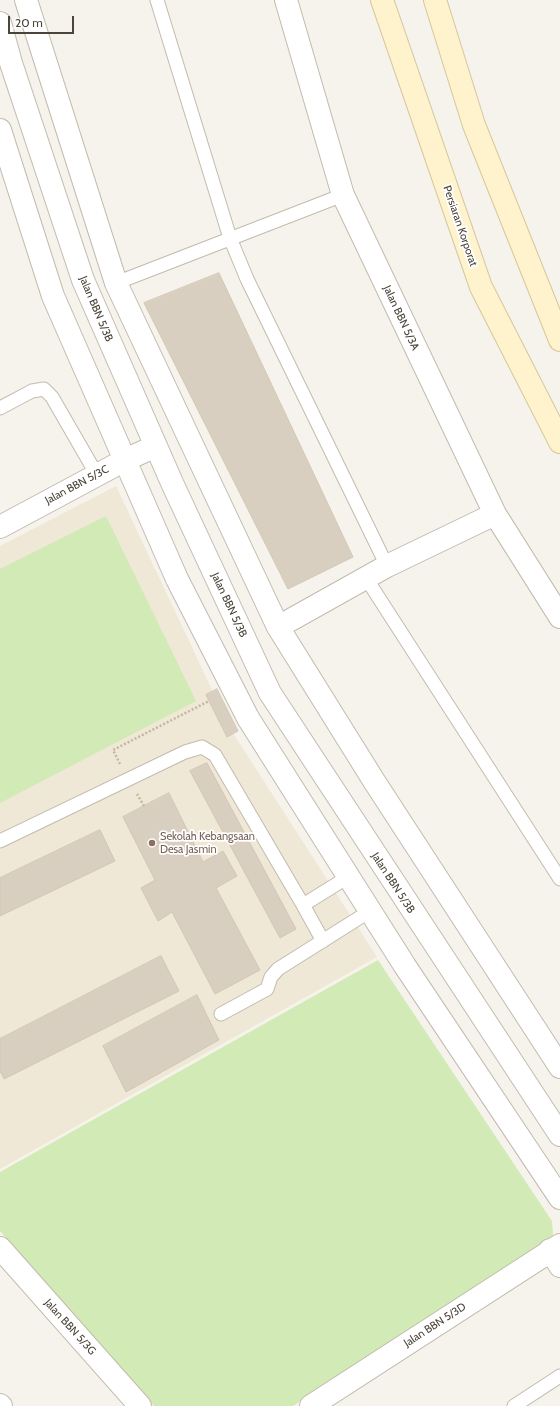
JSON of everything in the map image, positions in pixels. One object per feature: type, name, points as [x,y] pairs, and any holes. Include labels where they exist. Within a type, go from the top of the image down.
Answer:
[{"type":"main road","name":"Persiaran Korporat","points":[[382,0],[480,287],[560,442]]},
{"type":"main road","points":[[435,0],[474,125],[560,340]]},
{"type":"street","points":[[26,0],[116,283],[278,627],[374,781],[560,1067]]},
{"type":"street","name":"Jalan BBN 5/3A","points":[[286,0],[343,195],[495,514],[560,617]]},
{"type":"street","name":"Jalan BBN 5/3B","points":[[0,23],[11,62],[83,280],[156,446],[270,692],[560,1135]]},
{"type":"street","points":[[0,130],[53,296],[177,579],[248,718],[370,911],[560,1198]]},
{"type":"street","name":"Jalan BBN 5/3C","points":[[0,527],[125,460],[156,446]]},
{"type":"street","points":[[278,627],[387,566],[495,514]]},
{"type":"street","name":"Jalan BBN 5/3G","points":[[0,1248],[140,1406]]},
{"type":"street","name":"Jalan BBN 5/3D","points":[[311,1406],[557,1254]]},
{"type":"lane","points":[[157,0],[230,238],[251,286],[387,566]]},
{"type":"lane","points":[[116,283],[343,195]]},
{"type":"lane","points":[[0,408],[32,391],[44,389],[52,397],[97,475]]},
{"type":"lane","points":[[366,578],[560,879]]},
{"type":"lane","points":[[0,841],[185,752],[202,747],[216,755],[323,941]]},
{"type":"lane","points":[[303,905],[348,877]]},
{"type":"lane","points":[[221,1014],[267,989],[271,977],[278,969],[370,911]]},
{"type":"lane","points":[[514,1406],[560,1376]]},
{"type":"path","points":[[121,764],[113,750],[209,701]]},
{"type":"path","points":[[136,792],[144,806]]},
{"type":"shaded area","name":"Sekolah Kebangsaan Desa Jasmin","points":[[116,486],[231,730],[377,957],[0,1169],[0,546]]},
{"type":"green space","points":[[106,516],[196,701],[0,803],[0,569]]},
{"type":"green space","points":[[378,960],[552,1221],[553,1235],[545,1245],[293,1406],[154,1406],[0,1231],[0,1172]]},
{"type":"building","points":[[219,273],[353,557],[288,589],[144,303]]},
{"type":"building","points":[[217,689],[238,731],[227,737],[206,695]]},
{"type":"building","points":[[207,763],[296,929],[280,938],[190,771]]},
{"type":"building","points":[[169,793],[203,862],[223,851],[237,876],[216,888],[260,970],[215,994],[172,912],[158,921],[141,888],[155,880],[123,817]]},
{"type":"building","points":[[100,830],[115,861],[0,916],[0,878]]},
{"type":"building","points":[[161,956],[179,991],[4,1079],[0,1071],[0,1039]]},
{"type":"building","points":[[197,995],[219,1040],[126,1092],[103,1046]]},
{"type":"place","name":"Sekolah Kebangsaan Desa Jasmin","points":[[152,843]]}]
